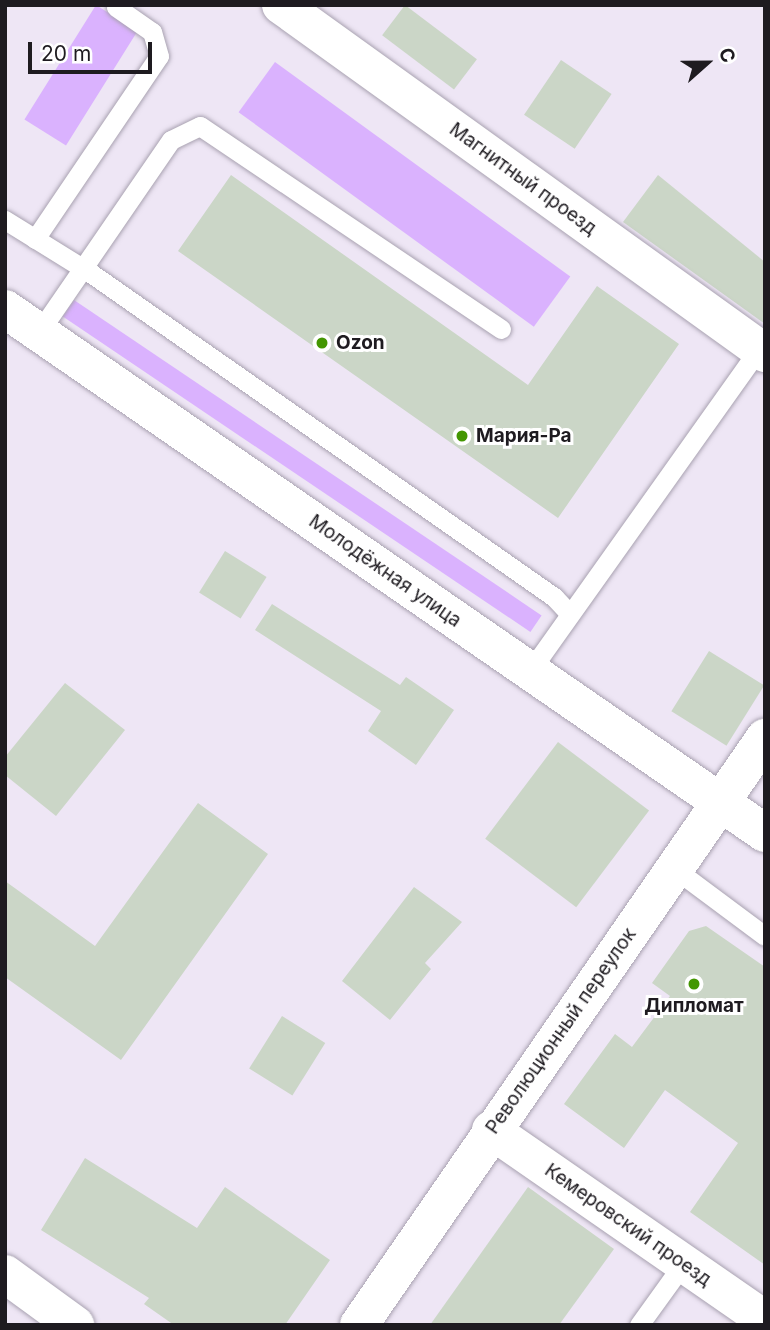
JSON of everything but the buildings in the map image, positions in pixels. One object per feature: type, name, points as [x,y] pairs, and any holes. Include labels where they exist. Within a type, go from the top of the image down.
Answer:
[{"type":"street","name":"Магнитный проезд","points":[[281,5],[762,351]]},
{"type":"street","name":"Молодёжная улица","points":[[5,309],[765,833]]},
{"type":"street","name":"Революционный переулок","points":[[359,1325],[491,1130],[765,738]]},
{"type":"street","name":"Кемеровский проезд","points":[[491,1130],[765,1320]]},
{"type":"street","points":[[5,1274],[73,1324]]},
{"type":"lane","points":[[35,239],[159,56],[152,32],[116,7]]},
{"type":"lane","points":[[39,332],[171,140],[200,126],[501,329]]},
{"type":"lane","points":[[5,220],[82,268],[554,597],[570,614]]},
{"type":"lane","points":[[530,671],[762,351]]},
{"type":"lane","points":[[674,869],[765,936]]},
{"type":"lane","points":[[639,1325],[683,1264]]},
{"type":"shaded area","points":[[96,5],[138,31],[66,145],[24,119]]},
{"type":"shaded area","points":[[275,62],[570,277],[534,327],[239,112]]},
{"type":"shaded area","points":[[74,300],[542,615],[530,632],[63,317]]},
{"type":"place","name":"Ozon","points":[[322,343]]},
{"type":"place","name":"Мария-Ра","points":[[462,436]]},
{"type":"place","name":"Дипломат","points":[[694,984]]}]
